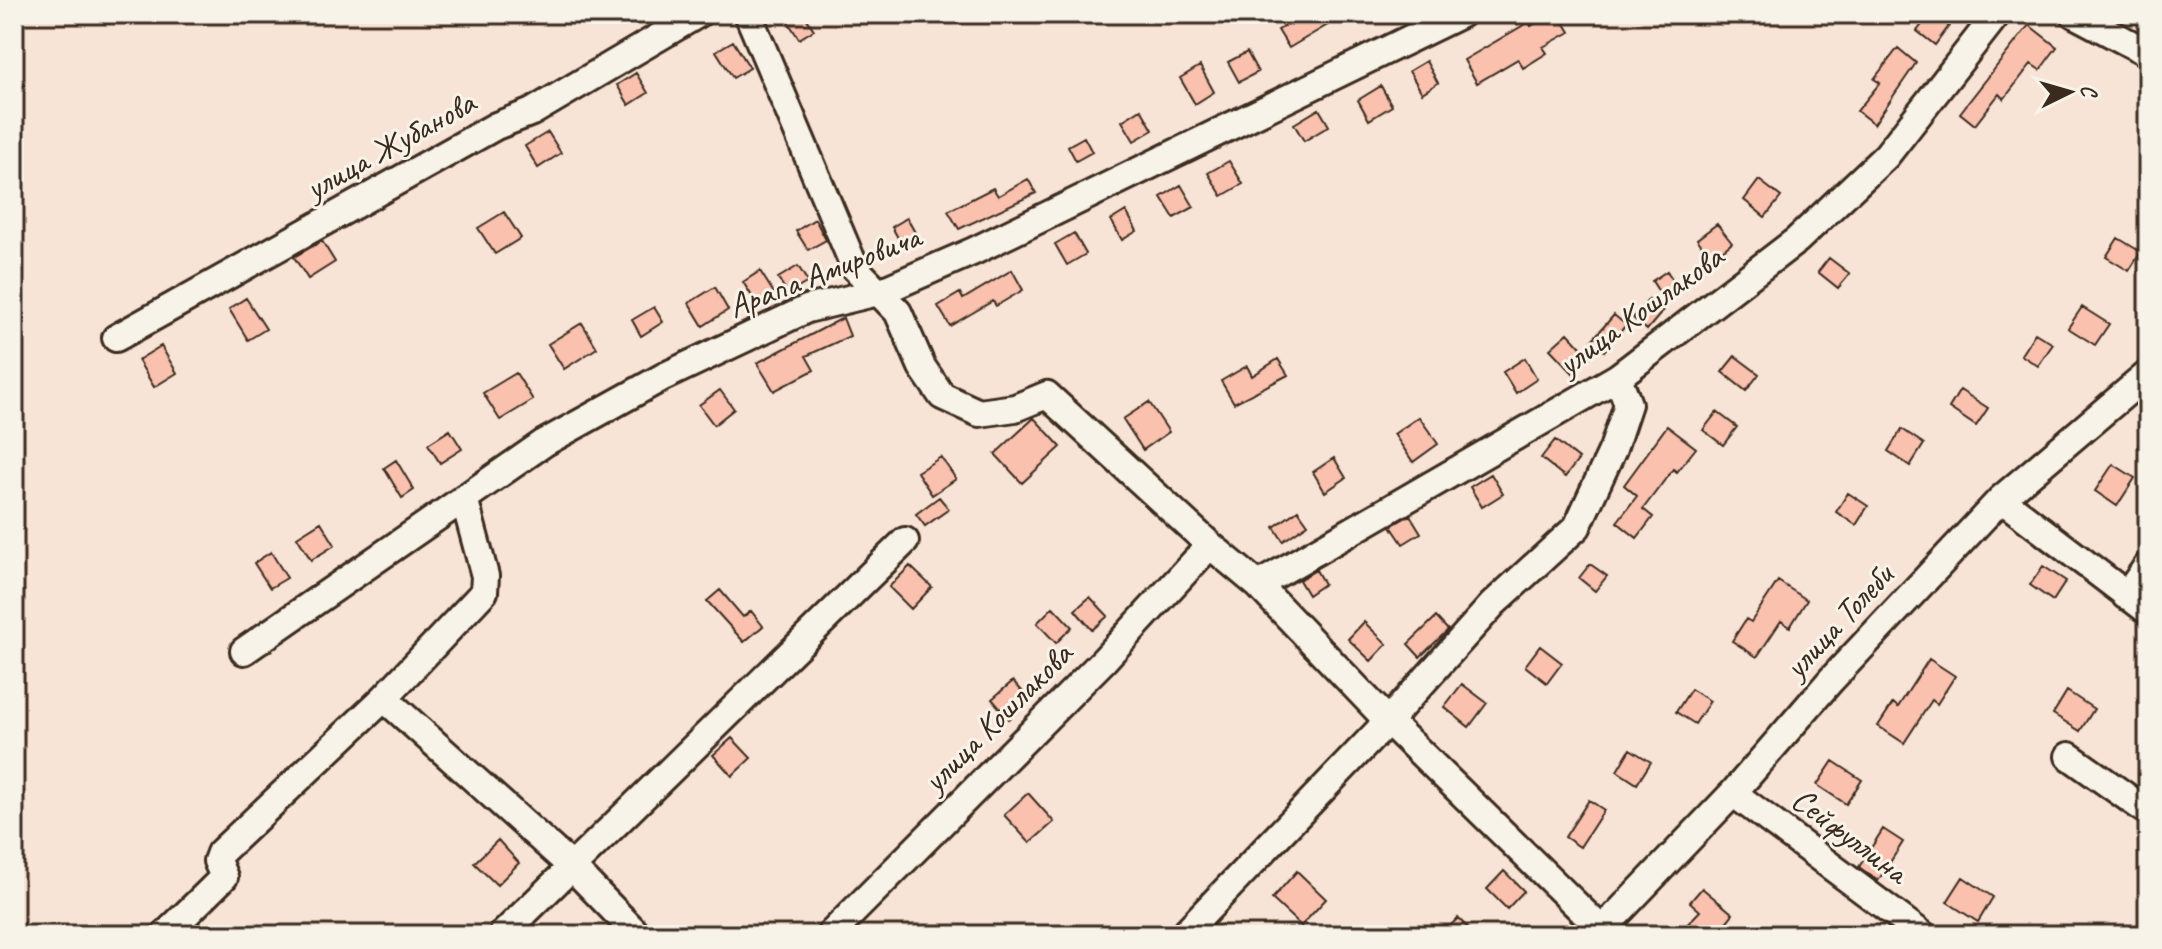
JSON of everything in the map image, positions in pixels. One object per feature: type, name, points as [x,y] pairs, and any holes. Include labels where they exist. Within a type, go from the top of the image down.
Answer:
[{"type":"street","name":"улица Жубанова","points":[[116,338],[496,126],[532,112],[698,14]]},
{"type":"street","points":[[748,14],[855,268],[882,291],[898,312],[922,367],[942,396],[979,413],[1015,408],[1047,395],[1258,585],[1388,721],[1600,933]]},
{"type":"street","name":"Арапа Амировича","points":[[244,651],[544,443],[663,377],[807,309],[882,291],[974,251],[1461,14]]},
{"type":"street","name":"улица Кошлакова","points":[[1258,585],[1618,377],[1797,240],[1886,156],[1997,14]]},
{"type":"street","points":[[2074,14],[2148,53]]},
{"type":"street","name":"улица Толеби","points":[[1600,933],[1733,793],[1831,680],[2001,499],[2148,374]]},
{"type":"street","points":[[1183,935],[1388,721],[1493,604],[1577,527],[1613,449],[1628,404],[1618,377]]},
{"type":"street","points":[[165,935],[224,877],[217,861],[220,853],[384,698],[484,592],[485,576],[464,498]]},
{"type":"street","points":[[2001,499],[2148,611]]},
{"type":"street","points":[[502,935],[570,865],[905,541]]},
{"type":"street","name":"улица Кошлакова","points":[[830,935],[1104,660],[1210,545]]},
{"type":"street","points":[[2126,596],[2148,565]]},
{"type":"street","points":[[384,698],[570,865],[638,935]]},
{"type":"street","points":[[2069,756],[2148,812]]},
{"type":"street","name":"Сейфуллина","points":[[1733,793],[1923,935]]},
{"type":"building","points":[[783,14],[804,14],[814,30],[799,39]]},
{"type":"building","points":[[1305,14],[1346,14],[1289,48],[1278,30]]},
{"type":"building","points":[[1551,14],[1559,14],[1570,32],[1543,47],[1547,53],[1523,68],[1518,59],[1477,83],[1464,60],[1529,22],[1531,26]]},
{"type":"building","points":[[1930,14],[1949,26],[1935,45],[1917,31]]},
{"type":"building","points":[[2029,25],[2057,47],[2040,70],[2031,64],[2004,99],[1999,94],[1975,125],[1960,113]]},
{"type":"building","points":[[733,41],[750,68],[733,78],[716,51]]},
{"type":"building","points":[[1898,48],[1916,63],[1874,124],[1857,111],[1880,83],[1874,79]]},
{"type":"building","points":[[1247,52],[1258,72],[1239,82],[1228,62]]},
{"type":"building","points":[[1426,61],[1438,83],[1422,93],[1409,71]]},
{"type":"building","points":[[1200,66],[1214,92],[1195,104],[1180,78]]},
{"type":"building","points":[[636,73],[648,93],[629,105],[617,85]]},
{"type":"building","points":[[1381,86],[1392,106],[1369,120],[1358,100]]},
{"type":"building","points":[[1141,109],[1153,130],[1134,141],[1122,121]]},
{"type":"building","points":[[1319,109],[1329,126],[1304,141],[1294,124]]},
{"type":"building","points":[[548,132],[561,153],[538,168],[525,146]]},
{"type":"building","points":[[1084,137],[1092,152],[1076,161],[1068,146]]},
{"type":"building","points":[[1229,161],[1243,184],[1222,196],[1208,173]]},
{"type":"building","points":[[1028,179],[1036,193],[959,229],[948,211],[993,188],[998,196]]},
{"type":"building","points":[[1759,180],[1781,197],[1765,217],[1744,200]]},
{"type":"building","points":[[1181,185],[1194,207],[1174,218],[1161,197]]},
{"type":"building","points":[[1126,211],[1137,231],[1122,240],[1111,220]]},
{"type":"building","points":[[504,212],[521,238],[495,254],[478,228]]},
{"type":"building","points":[[907,218],[918,238],[903,247],[892,227]]},
{"type":"building","points":[[815,219],[826,240],[808,250],[796,231]]},
{"type":"building","points":[[1717,224],[1732,243],[1712,259],[1697,239]]},
{"type":"building","points":[[1074,233],[1086,254],[1067,265],[1055,244]]},
{"type":"building","points":[[2118,238],[2141,252],[2129,271],[2106,257]]},
{"type":"building","points":[[322,241],[335,262],[308,279],[294,257]]},
{"type":"building","points":[[1829,258],[1850,274],[1838,288],[1818,272]]},
{"type":"building","points":[[798,266],[808,282],[788,294],[778,278]]},
{"type":"building","points":[[1012,270],[1023,290],[996,306],[993,301],[950,326],[938,306],[960,293],[963,299]]},
{"type":"building","points":[[760,271],[774,293],[757,304],[743,282]]},
{"type":"building","points":[[1667,271],[1678,288],[1663,298],[1652,281]]},
{"type":"building","points":[[715,287],[728,310],[703,326],[689,303]]},
{"type":"building","points":[[246,298],[266,329],[248,340],[229,309]]},
{"type":"building","points":[[1649,299],[1663,311],[1647,330],[1633,318]]},
{"type":"building","points":[[654,307],[663,322],[641,336],[632,320]]},
{"type":"building","points":[[2082,307],[2109,324],[2095,345],[2068,328]]},
{"type":"building","points":[[1614,315],[1626,325],[1604,351],[1592,340]]},
{"type":"building","points":[[843,318],[850,336],[806,356],[814,370],[774,391],[757,363]]},
{"type":"building","points":[[582,323],[597,348],[564,369],[548,344]]},
{"type":"building","points":[[1568,333],[1590,357],[1573,373],[1550,349]]},
{"type":"building","points":[[2035,333],[2053,344],[2038,366],[2021,355]]},
{"type":"building","points":[[161,346],[177,373],[154,387],[138,360]]},
{"type":"building","points":[[1735,356],[1759,374],[1746,391],[1722,372]]},
{"type":"building","points":[[1525,358],[1537,379],[1516,393],[1503,372]]},
{"type":"building","points":[[1278,359],[1288,375],[1234,403],[1221,381],[1247,366],[1252,376]]},
{"type":"building","points":[[516,373],[533,400],[500,420],[483,393]]},
{"type":"building","points":[[720,390],[734,409],[714,425],[699,405]]},
{"type":"building","points":[[1960,390],[1988,408],[1976,426],[1949,408]]},
{"type":"building","points":[[1149,402],[1169,432],[1143,450],[1123,419]]},
{"type":"building","points":[[1717,412],[1737,427],[1723,445],[1703,430]]},
{"type":"building","points":[[1419,417],[1438,444],[1413,462],[1394,434]]},
{"type":"building","points":[[1034,418],[1061,447],[1022,483],[995,454]]},
{"type":"building","points":[[1667,426],[1696,448],[1677,472],[1673,469],[1643,509],[1653,517],[1637,538],[1617,522],[1637,496],[1624,485]]},
{"type":"building","points":[[1902,429],[1924,444],[1910,466],[1888,451]]},
{"type":"building","points":[[450,430],[462,449],[440,463],[428,444]]},
{"type":"building","points":[[1555,440],[1579,459],[1565,477],[1541,458]]},
{"type":"building","points":[[941,457],[956,479],[932,495],[917,472]]},
{"type":"building","points":[[1334,458],[1346,478],[1325,492],[1313,472]]},
{"type":"building","points":[[396,460],[414,490],[402,498],[384,468]]},
{"type":"building","points":[[2113,464],[2135,478],[2117,506],[2095,491]]},
{"type":"building","points":[[1491,474],[1503,494],[1482,507],[1470,487]]},
{"type":"building","points":[[1848,493],[1868,506],[1856,525],[1836,512]]},
{"type":"building","points":[[939,497],[949,509],[925,526],[916,514]]},
{"type":"building","points":[[1298,510],[1308,524],[1283,541],[1274,527]]},
{"type":"building","points":[[1410,515],[1421,533],[1403,544],[1391,526]]},
{"type":"building","points":[[321,522],[335,545],[311,560],[297,537]]},
{"type":"building","points":[[271,552],[287,578],[270,588],[254,563]]},
{"type":"building","points":[[1590,564],[1607,576],[1595,591],[1579,578]]},
{"type":"building","points":[[910,566],[932,587],[911,609],[889,587]]},
{"type":"building","points":[[2043,566],[2066,581],[2053,601],[2030,585]]},
{"type":"building","points":[[1316,570],[1324,584],[1308,595],[1299,580]]},
{"type":"building","points":[[1778,581],[1807,600],[1790,627],[1781,621],[1757,657],[1732,641],[1746,619],[1751,622]]},
{"type":"building","points":[[720,590],[743,617],[751,611],[763,626],[744,642],[707,601]]},
{"type":"building","points":[[1090,597],[1108,616],[1092,630],[1075,610]]},
{"type":"building","points":[[1053,607],[1072,627],[1056,643],[1037,623]]},
{"type":"building","points":[[1436,617],[1448,630],[1420,657],[1408,644]]},
{"type":"building","points":[[1364,622],[1387,644],[1371,661],[1348,639]]},
{"type":"building","points":[[1540,646],[1562,663],[1547,683],[1525,666]]},
{"type":"building","points":[[1929,659],[1955,676],[1937,704],[1932,700],[1904,743],[1878,726],[1893,703],[1898,707]]},
{"type":"building","points":[[1013,681],[1030,700],[1009,719],[992,699]]},
{"type":"building","points":[[1462,684],[1487,703],[1469,727],[1444,707]]},
{"type":"building","points":[[1691,689],[1710,701],[1695,724],[1676,712]]},
{"type":"building","points":[[2067,691],[2094,709],[2080,731],[2053,714]]},
{"type":"building","points":[[732,738],[751,758],[732,776],[713,755]]},
{"type":"building","points":[[1630,749],[1651,762],[1637,784],[1617,771]]},
{"type":"building","points":[[1833,761],[1862,780],[1846,804],[1817,785]]},
{"type":"building","points":[[1028,793],[1054,822],[1030,843],[1004,815]]},
{"type":"building","points":[[1589,800],[1604,810],[1580,847],[1565,837]]},
{"type":"building","points":[[1883,829],[1903,842],[1878,881],[1859,867]]},
{"type":"building","points":[[498,840],[519,863],[497,885],[474,863]]},
{"type":"building","points":[[1297,871],[1326,899],[1301,926],[1272,899]]},
{"type":"building","points":[[1504,871],[1524,891],[1507,909],[1487,889]]},
{"type":"building","points":[[1963,877],[1993,897],[1978,922],[1947,902]]},
{"type":"building","points":[[1702,888],[1733,914],[1716,935],[1677,935],[1700,911],[1690,902]]},
{"type":"building","points":[[1458,918],[1475,935],[1441,935]]}]
